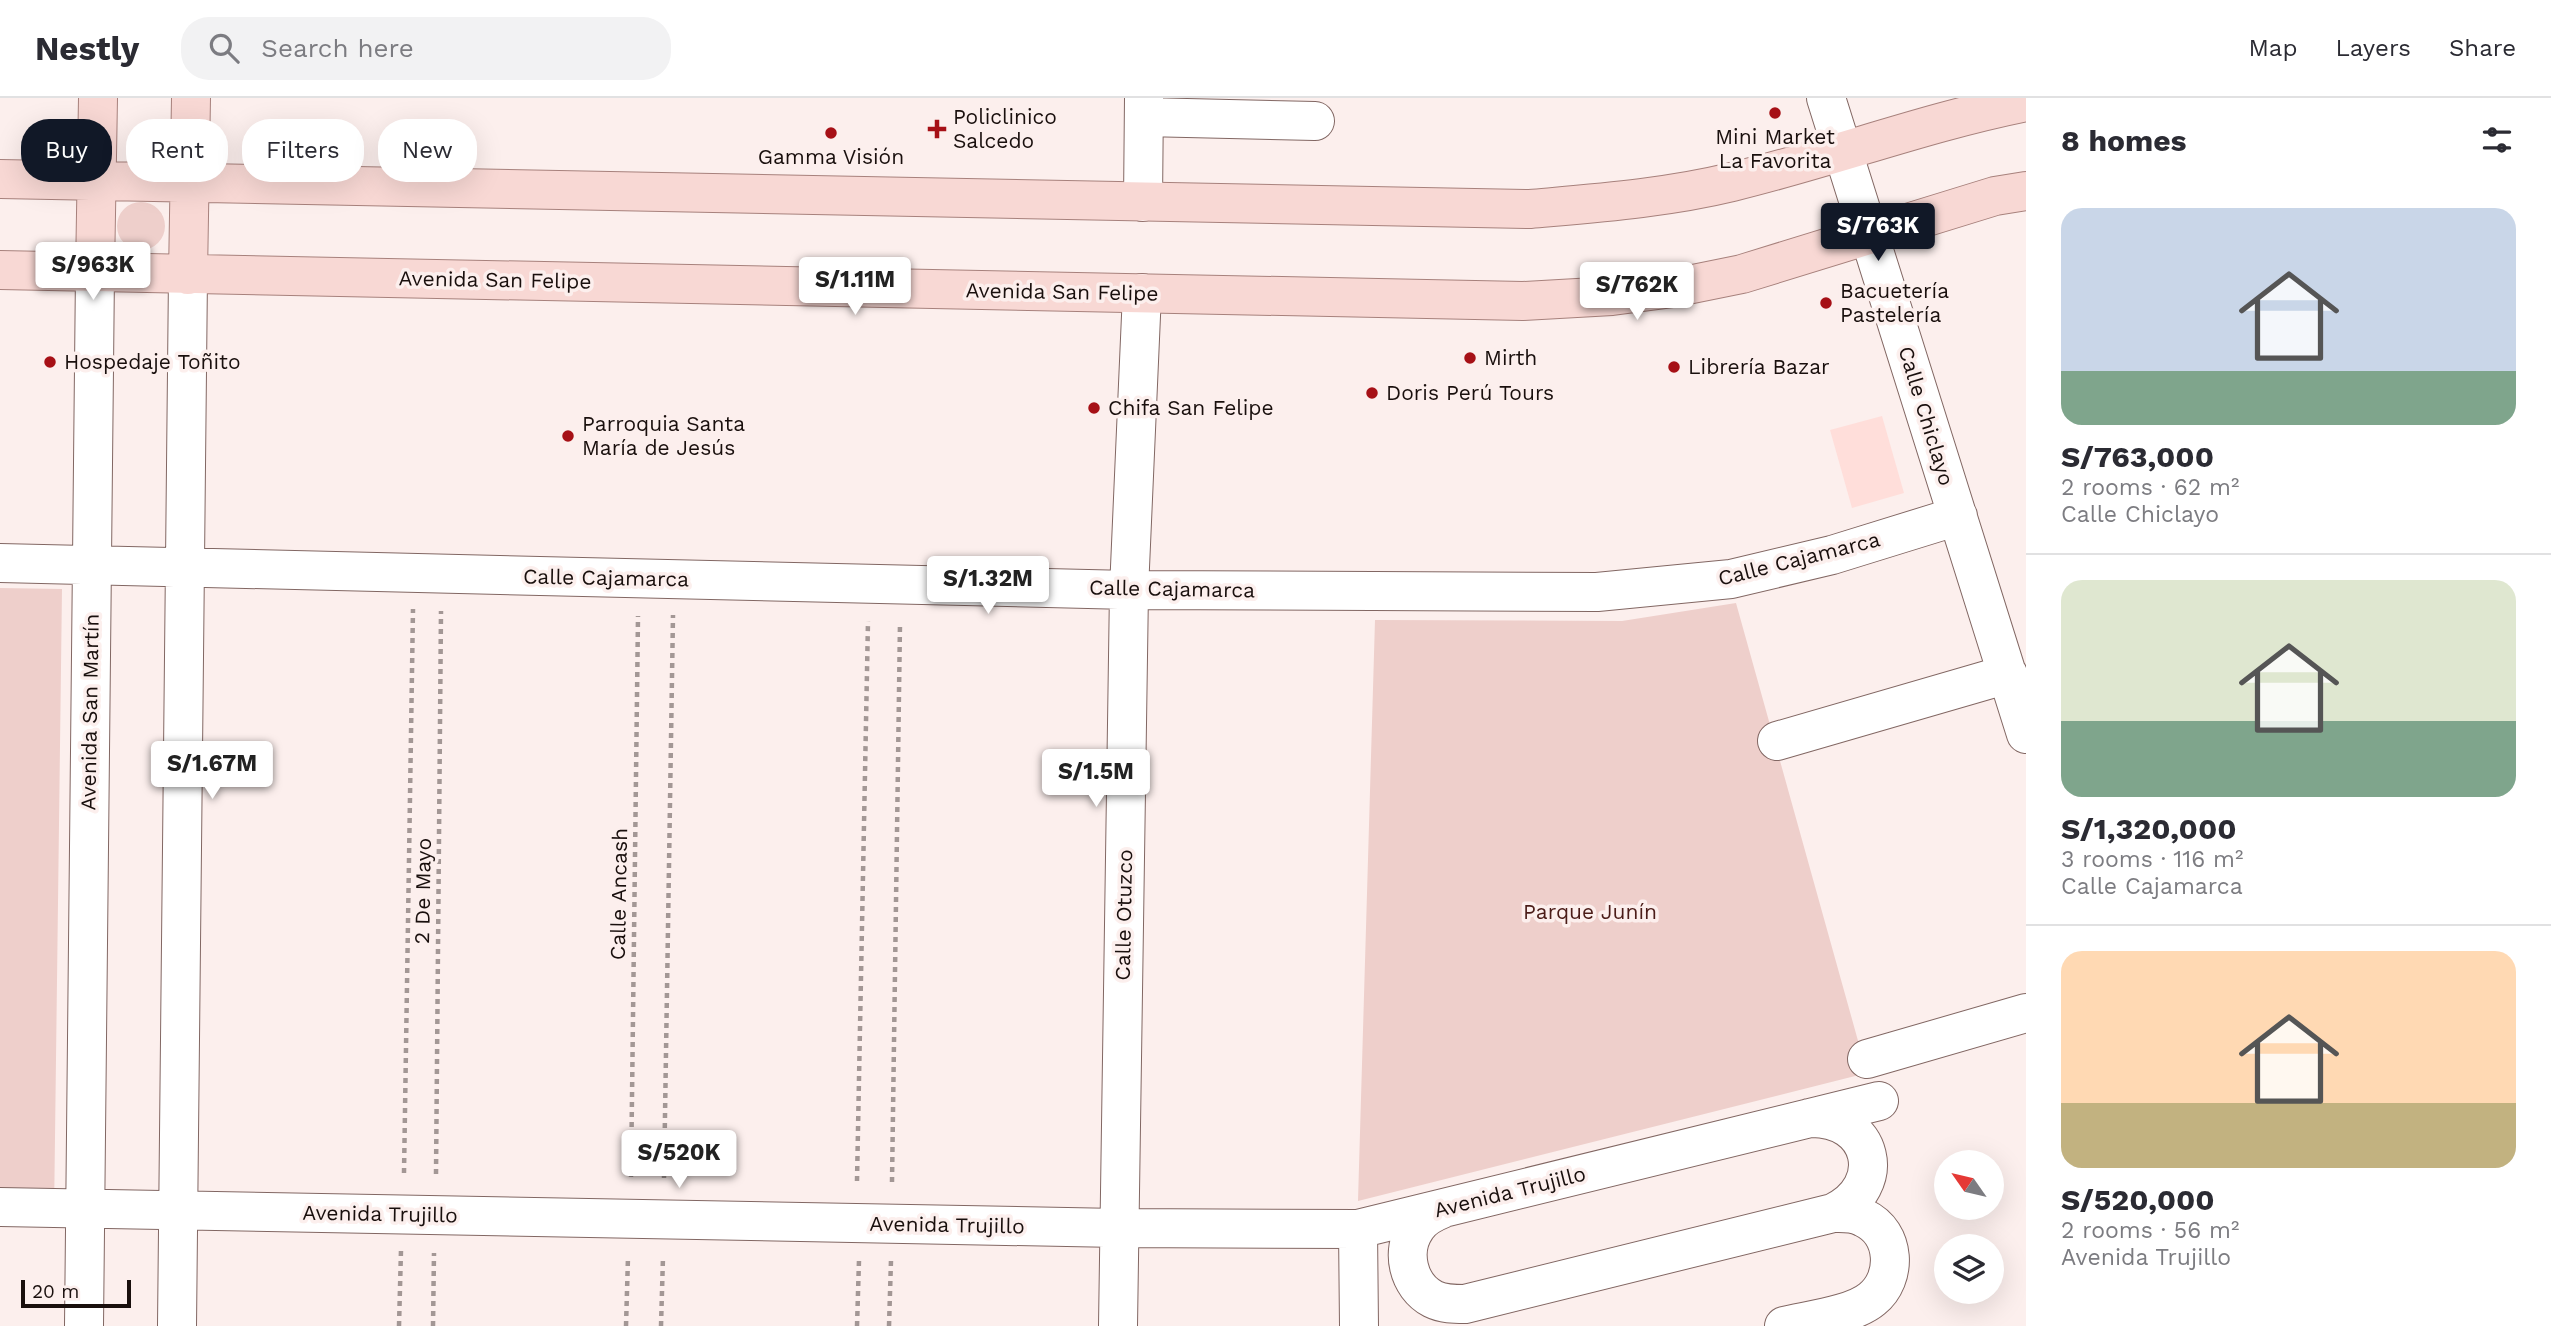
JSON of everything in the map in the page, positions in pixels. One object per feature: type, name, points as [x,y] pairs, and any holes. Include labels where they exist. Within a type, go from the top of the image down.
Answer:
[{"type":"main road","name":"Avenida San Martín","points":[[98,98],[98,119]]},
{"type":"main road","points":[[190,119],[191,98]]},
{"type":"main road","points":[[188,275],[189,182],[1530,209],[1665,195],[1731,182],[1969,113],[2026,102]]},
{"type":"main road","points":[[0,179],[21,179]]},
{"type":"main road","name":"Avenida San Martín","points":[[95,272],[97,182]]},
{"type":"main road","name":"Avenida San Felipe","points":[[0,270],[1523,301],[1612,296],[1673,288],[1742,274],[1995,196],[2026,191]]},
{"type":"street","name":"Calle Chiclayo","points":[[1826,98],[2026,734]]},
{"type":"street","points":[[1143,202],[1144,108],[1315,121]]},
{"type":"street","name":"Avenida San Martín","points":[[84,1326],[95,272]]},
{"type":"street","points":[[177,1326],[188,275]]},
{"type":"street","name":"Calle Otuzco","points":[[1118,1326],[1129,590],[1142,293]]},
{"type":"street","name":"Calle Cajamarca","points":[[0,563],[1129,590],[1597,592],[1731,579],[1832,555],[1958,516]]},
{"type":"street","points":[[1777,741],[2008,674]]},
{"type":"street","points":[[1867,1059],[2026,1013]]},
{"type":"street","name":"Avenida Trujillo","points":[[0,1207],[1118,1228],[1358,1229],[1879,1101]]},
{"type":"street","points":[[1442,1209],[1422,1222],[1409,1242],[1407,1259],[1411,1275],[1420,1289],[1433,1299],[1449,1304],[1451,1315],[1833,1213],[1848,1206],[1859,1194],[1866,1179],[1868,1163],[1864,1146],[1855,1133],[1842,1123],[1826,1118],[1809,1118]]},
{"type":"street","points":[[1784,1326],[1856,1308],[1871,1301],[1882,1289],[1889,1274],[1889,1250],[1878,1228],[1857,1215],[1833,1213]]},
{"type":"street","points":[[1358,1229],[1359,1326]]},
{"type":"path","name":"2 De Mayo","points":[[404,1173],[413,608]]},
{"type":"path","name":"2 De Mayo","points":[[436,1174],[441,608]]},
{"type":"path","name":"Calle Ancash","points":[[631,1177],[638,612]]},
{"type":"path","points":[[664,1178],[673,613]]},
{"type":"path","points":[[857,1181],[868,616]]},
{"type":"path","points":[[892,1182],[900,617]]},
{"type":"path","points":[[399,1326],[401,1242]]},
{"type":"path","points":[[433,1326],[435,1242]]},
{"type":"path","points":[[626,1326],[628,1246]]},
{"type":"path","points":[[661,1326],[663,1246]]},
{"type":"path","points":[[858,1326],[859,1250]]},
{"type":"path","points":[[890,1326],[891,1250]]},
{"type":"shaded area","points":[[1882,416],[1904,493],[1852,508],[1830,430]]},
{"type":"green space","points":[[141,202],[158,209],[165,226],[158,243],[141,250],[124,243],[117,226],[124,209]]},
{"type":"green space","points":[[0,588],[62,589],[54,1216],[0,1215]]},
{"type":"green space","name":"Parque Junín","points":[[1736,603],[1867,1073],[1358,1201],[1375,620],[1622,621]]},
{"type":"place","name":"Mini Market La Favorita","points":[[1775,113]]},
{"type":"place","name":"Policlinico Salcedo","points":[[937,129]]},
{"type":"place","name":"Gamma Visión","points":[[831,133]]},
{"type":"place","name":"Bacuetería Pastelería","points":[[1826,303]]},
{"type":"place","name":"Mirth","points":[[1470,358]]},
{"type":"place","name":"Hospedaje Toñito","points":[[50,362]]},
{"type":"place","name":"Librería Bazar","points":[[1674,367]]},
{"type":"place","name":"Doris Perú Tours","points":[[1372,393]]},
{"type":"place","name":"Chifa San Felipe","points":[[1094,408]]},
{"type":"place","name":"Parroquia Santa María de Jesús","points":[[568,436]]}]
